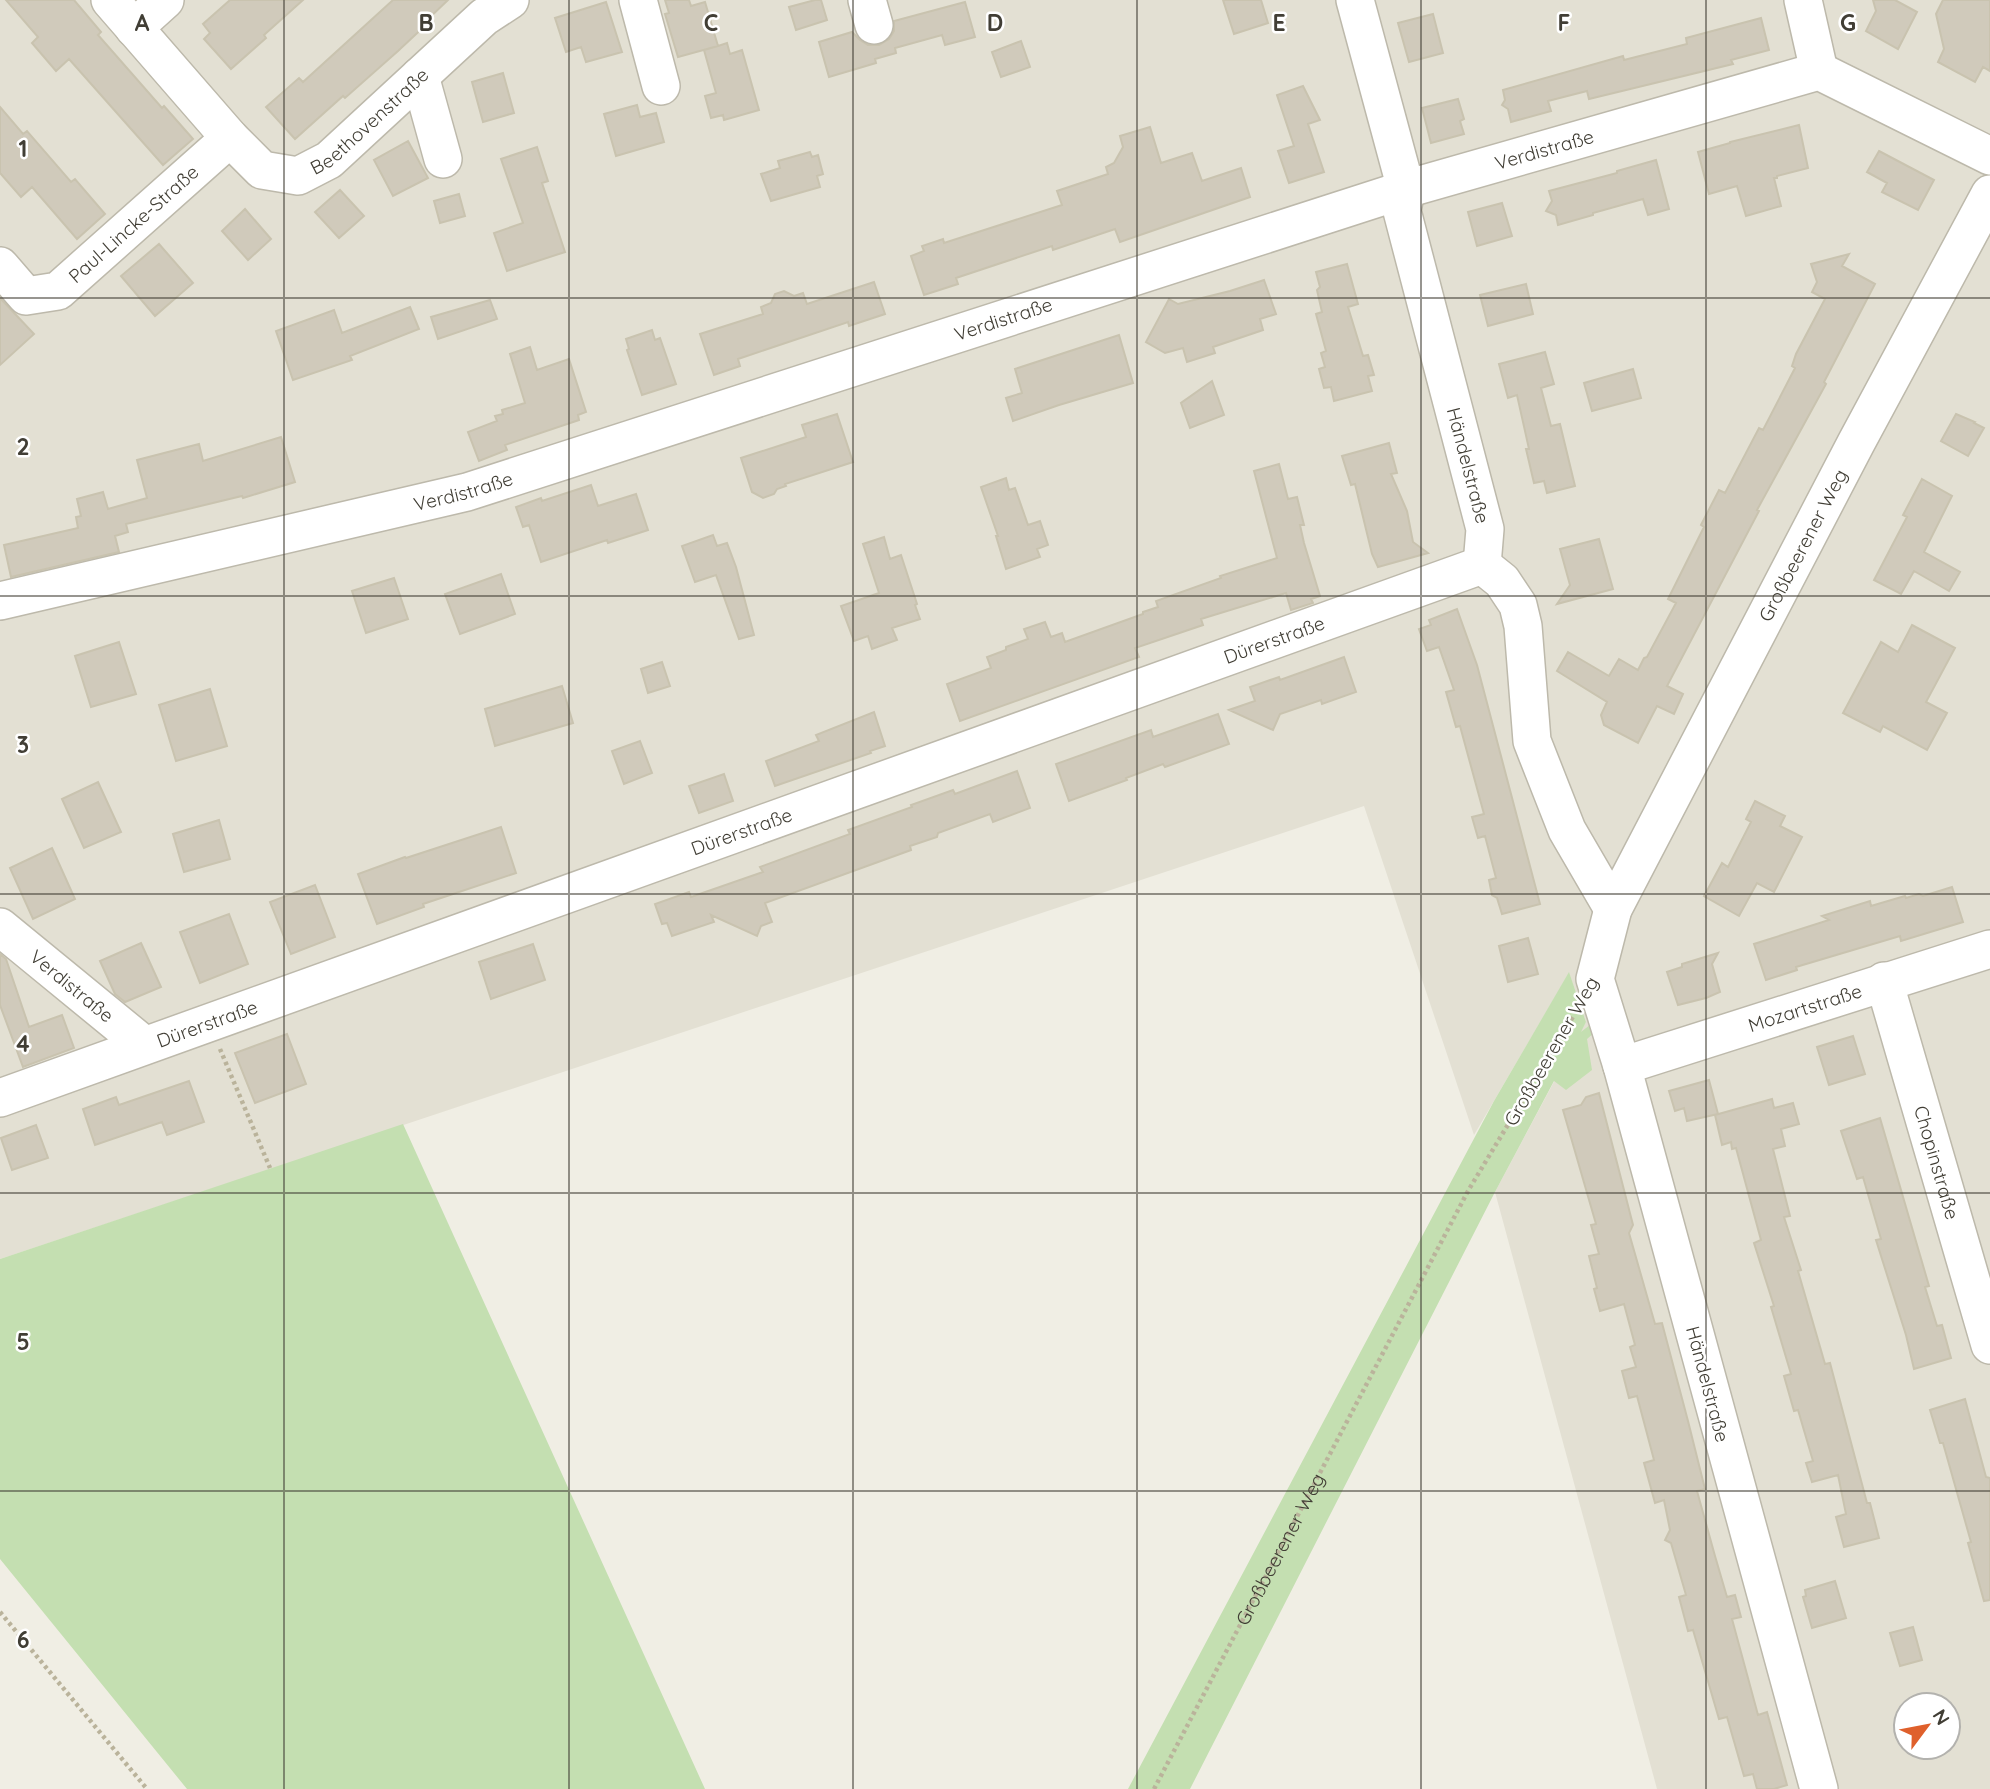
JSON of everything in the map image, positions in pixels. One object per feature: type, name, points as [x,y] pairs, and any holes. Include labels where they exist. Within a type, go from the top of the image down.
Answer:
[{"type":"street","name":"Beethovenstraße","points":[[110,0],[261,170],[298,176],[329,160],[484,17],[509,0]]},
{"type":"street","points":[[134,28],[165,0]]},
{"type":"street","points":[[638,0],[661,86]]},
{"type":"street","name":"Händelstraße","points":[[1355,0],[1406,189],[1402,211],[1485,528],[1482,565]]},
{"type":"street","points":[[1803,0],[1819,71],[1990,156]]},
{"type":"street","name":"Verdistraße","points":[[0,601],[467,492],[1406,189],[1819,71]]},
{"type":"street","points":[[420,76],[443,159]]},
{"type":"street","name":"Paul-Lincke-Straße","points":[[0,266],[26,296],[58,291],[230,138]]},
{"type":"street","name":"Großbeerener Weg","points":[[1595,979],[1614,909],[1856,443],[1990,194]]},
{"type":"street","points":[[1482,565],[1502,581],[1518,605],[1523,626],[1532,741],[1567,830],[1614,909]]},
{"type":"street","name":"Dürerstraße","points":[[0,1098],[1482,565]]},
{"type":"street","name":"Verdistraße","points":[[0,927],[144,1045]]},
{"type":"street","name":"Mozartstraße","points":[[1622,1066],[1990,949]]},
{"type":"street","name":"Händelstraße","points":[[1595,979],[1622,1066],[1819,1789]]},
{"type":"street","name":"Chopinstraße","points":[[1884,981],[1990,1345]]},
{"type":"path","name":"Großbeerener Weg","points":[[1154,1789],[1468,1191],[1595,979]]},
{"type":"path","points":[[209,1022],[270,1168]]},
{"type":"path","points":[[0,1612],[147,1789]]},
{"type":"shaded area","points":[[0,0],[1990,0],[1990,1789],[1657,1789],[1495,1192],[1586,1022],[1569,973],[1474,1135],[1364,806],[0,1259]]},
{"type":"green space","points":[[1569,972],[1586,1022],[1581,1032],[1600,1017],[1603,1025],[1587,1039],[1592,1070],[1566,1090],[1554,1081],[1190,1789],[1128,1789],[1494,1101]]},
{"type":"green space","points":[[403,1124],[705,1789],[187,1789],[0,1559],[0,1259]]},
{"type":"building","points":[[6,0],[74,0],[101,32],[98,35],[193,139],[163,165],[69,59],[56,71],[32,43],[38,37]]},
{"type":"building","points":[[230,0],[303,0],[231,69],[204,39],[210,33],[203,24]]},
{"type":"building","points":[[393,0],[448,0],[398,51],[295,139],[266,107],[299,78],[303,82]]},
{"type":"building","points":[[665,0],[689,0],[691,6],[705,2],[718,46],[678,57],[665,14],[669,13]]},
{"type":"building","points":[[821,0],[827,20],[796,30],[789,7]]},
{"type":"building","points":[[1223,0],[1261,0],[1268,23],[1234,34]]},
{"type":"building","points":[[1873,0],[1895,0],[1917,12],[1898,49],[1866,31],[1876,11]]},
{"type":"building","points":[[1943,0],[1990,0],[1990,71],[1983,67],[1975,82],[1938,62],[1944,49],[1936,14]]},
{"type":"building","points":[[606,2],[622,52],[586,62],[581,47],[566,52],[555,18]]},
{"type":"building","points":[[965,2],[975,37],[945,45],[942,35],[895,48],[896,53],[875,59],[876,63],[829,77],[819,42],[852,32],[868,45],[879,45],[889,39],[894,31],[894,21]]},
{"type":"building","points":[[1433,14],[1443,53],[1409,62],[1398,23]]},
{"type":"building","points":[[1761,18],[1769,50],[1731,60],[1733,64],[1589,99],[1587,91],[1548,101],[1551,111],[1511,122],[1508,109],[1502,105],[1505,100],[1503,90],[1623,56],[1624,60],[1687,44],[1686,38]]},
{"type":"building","points":[[1021,41],[1030,67],[1001,77],[992,52]]},
{"type":"building","points":[[727,43],[730,54],[742,50],[759,110],[724,120],[723,115],[711,118],[705,96],[716,93],[704,50]]},
{"type":"building","points":[[503,73],[514,113],[483,122],[472,82]]},
{"type":"building","points":[[1303,86],[1320,120],[1308,124],[1324,172],[1289,183],[1278,151],[1294,146],[1277,95]]},
{"type":"building","points":[[1458,99],[1464,119],[1460,121],[1464,134],[1431,143],[1422,108]]},
{"type":"building","points":[[637,105],[640,117],[656,113],[664,142],[616,156],[604,114]]},
{"type":"building","points":[[0,107],[23,134],[27,131],[71,182],[75,179],[105,214],[77,239],[32,187],[21,197],[0,173]]},
{"type":"building","points":[[1799,125],[1808,168],[1774,178],[1781,206],[1746,216],[1737,186],[1709,194],[1698,152]]},
{"type":"building","points":[[1150,127],[1161,163],[1192,153],[1202,181],[1241,168],[1250,197],[1120,242],[1115,229],[1053,250],[1052,246],[956,278],[958,284],[924,295],[911,256],[924,251],[922,246],[943,239],[944,243],[1062,205],[1057,191],[1108,174],[1106,167],[1114,163],[1123,147],[1120,136]]},
{"type":"building","points":[[408,141],[428,178],[393,196],[374,160]]},
{"type":"building","points":[[537,147],[548,181],[542,183],[565,252],[507,271],[494,233],[523,223],[501,159]]},
{"type":"building","points":[[1879,151],[1934,180],[1918,210],[1882,192],[1887,183],[1867,172]]},
{"type":"building","points":[[810,152],[812,157],[818,155],[823,174],[817,176],[820,187],[771,201],[761,174],[780,168],[778,161]]},
{"type":"building","points":[[1656,160],[1669,209],[1648,215],[1643,199],[1558,225],[1556,215],[1546,211],[1552,201],[1549,191]]},
{"type":"building","points":[[340,190],[364,216],[339,238],[315,212]]},
{"type":"building","points":[[459,194],[465,216],[440,223],[434,201]]},
{"type":"building","points":[[1502,203],[1512,236],[1477,246],[1468,212]]},
{"type":"building","points":[[245,209],[271,239],[248,260],[222,231]]},
{"type":"building","points":[[159,244],[193,283],[155,316],[121,276]]},
{"type":"building","points":[[1849,254],[1842,266],[1875,284],[1824,382],[1826,384],[1757,510],[1759,511],[1667,686],[1683,694],[1674,714],[1657,706],[1638,743],[1604,725],[1601,715],[1607,702],[1557,671],[1568,652],[1609,676],[1619,659],[1638,670],[1676,603],[1668,599],[1704,527],[1701,525],[1719,490],[1725,493],[1759,428],[1763,430],[1795,368],[1792,366],[1796,354],[1825,299],[1812,292],[1817,282],[1811,264]]},
{"type":"building","points":[[1347,264],[1358,304],[1348,307],[1363,356],[1368,355],[1374,375],[1368,376],[1372,391],[1334,401],[1331,387],[1324,388],[1319,369],[1325,367],[1321,353],[1326,351],[1316,314],[1322,312],[1316,272]]},
{"type":"building","points":[[1264,280],[1276,314],[1260,319],[1263,330],[1213,347],[1215,353],[1187,362],[1183,348],[1165,353],[1146,342],[1169,299],[1178,304]]},
{"type":"building","points":[[874,282],[885,314],[849,326],[848,322],[738,359],[740,366],[714,375],[700,334],[763,314],[761,307],[771,303],[775,294],[784,291],[794,296],[803,293],[807,304]]},
{"type":"building","points":[[1526,284],[1533,314],[1488,326],[1480,295]]},
{"type":"building","points":[[0,298],[34,334],[0,365]]},
{"type":"building","points":[[490,300],[497,319],[438,339],[431,317]]},
{"type":"building","points":[[410,307],[419,329],[350,356],[352,360],[293,380],[276,331],[334,310],[342,333]]},
{"type":"building","points":[[652,330],[655,340],[660,338],[676,384],[642,395],[626,339]]},
{"type":"building","points":[[1119,335],[1133,383],[1013,421],[1006,398],[1022,393],[1015,369]]},
{"type":"building","points":[[530,347],[537,370],[569,359],[586,412],[578,415],[579,420],[505,445],[507,450],[479,461],[468,432],[497,421],[495,416],[503,414],[502,410],[525,403],[510,354]]},
{"type":"building","points":[[1545,352],[1554,384],[1541,388],[1551,426],[1560,424],[1575,486],[1547,493],[1544,481],[1534,483],[1517,395],[1508,398],[1499,364]]},
{"type":"building","points":[[1633,369],[1641,398],[1592,411],[1584,383]]},
{"type":"building","points":[[1212,381],[1224,415],[1190,428],[1181,403]]},
{"type":"building","points":[[837,414],[853,462],[785,484],[786,486],[777,489],[774,494],[763,498],[752,492],[741,458],[806,437],[802,425]]},
{"type":"building","points":[[1956,414],[1984,428],[1968,456],[1941,441]]},
{"type":"building","points":[[281,437],[295,482],[243,498],[242,496],[126,524],[128,532],[115,536],[119,552],[11,577],[4,545],[78,528],[76,517],[81,516],[77,499],[103,492],[108,509],[147,498],[137,460],[199,444],[203,461]]},
{"type":"building","points":[[1389,443],[1397,473],[1391,474],[1407,511],[1413,542],[1428,553],[1378,567],[1372,554],[1355,484],[1351,485],[1342,456]]},
{"type":"building","points":[[1279,464],[1288,499],[1297,497],[1304,525],[1300,525],[1320,596],[1311,599],[1313,603],[1291,610],[1286,593],[1201,619],[1203,625],[1135,648],[1139,657],[960,721],[947,684],[991,668],[987,657],[1028,639],[1024,629],[1045,622],[1051,637],[1062,633],[1065,642],[1143,614],[1158,607],[1156,601],[1221,578],[1220,576],[1277,558],[1254,471]]},
{"type":"building","points":[[1006,478],[1009,490],[1015,488],[1028,525],[1040,521],[1048,545],[1037,549],[1040,557],[1006,569],[981,487]]},
{"type":"building","points":[[1922,479],[1952,496],[1924,552],[1960,572],[1949,591],[1914,571],[1901,594],[1874,580],[1907,517],[1903,515]]},
{"type":"building","points":[[591,485],[598,506],[636,494],[648,530],[608,543],[607,540],[541,562],[529,525],[523,527],[516,507]]},
{"type":"building","points":[[713,535],[717,546],[727,543],[754,635],[739,639],[716,575],[695,582],[682,546]]},
{"type":"building","points":[[884,537],[890,559],[901,555],[920,619],[892,628],[897,640],[872,649],[868,636],[854,641],[841,606],[879,593],[863,544]]},
{"type":"building","points":[[1599,539],[1613,589],[1557,604],[1570,585],[1560,549]]},
{"type":"building","points":[[501,574],[515,614],[460,634],[445,594]]},
{"type":"building","points":[[394,578],[408,619],[366,633],[352,591]]},
{"type":"building","points":[[1457,609],[1477,665],[1540,904],[1502,914],[1497,898],[1492,895],[1489,880],[1496,878],[1485,836],[1478,838],[1472,817],[1484,814],[1460,726],[1456,727],[1446,692],[1454,690],[1439,647],[1427,651],[1419,629],[1431,625],[1429,620]]},
{"type":"building","points":[[1912,625],[1955,648],[1926,702],[1947,713],[1927,750],[1883,726],[1880,732],[1843,713],[1881,642],[1898,652]]},
{"type":"building","points":[[119,642],[136,694],[91,707],[75,656]]},
{"type":"building","points":[[1344,657],[1356,692],[1280,714],[1273,730],[1229,710],[1255,701],[1250,687],[1279,677],[1280,680]]},
{"type":"building","points":[[662,662],[670,686],[648,693],[641,669]]},
{"type":"building","points":[[562,686],[573,723],[495,746],[485,709]]},
{"type":"building","points":[[210,689],[227,746],[176,761],[159,705]]},
{"type":"building","points":[[874,712],[885,746],[775,786],[766,761],[819,741],[816,735]]},
{"type":"building","points":[[1218,714],[1229,744],[1165,767],[1163,764],[1069,801],[1056,764],[1151,730],[1153,737]]},
{"type":"building","points":[[640,741],[652,773],[624,784],[612,751]]},
{"type":"building","points":[[1017,771],[1030,808],[993,822],[990,814],[938,833],[937,837],[910,846],[911,850],[765,903],[772,922],[761,926],[757,936],[711,915],[714,922],[672,936],[667,923],[662,924],[655,904],[689,892],[691,897],[763,872],[760,867],[850,834],[848,830],[953,790],[955,794]]},
{"type":"building","points":[[724,774],[733,801],[699,813],[689,786]]},
{"type":"building","points":[[98,782],[121,832],[84,848],[62,799]]},
{"type":"building","points":[[1755,801],[1785,816],[1780,826],[1802,837],[1774,892],[1757,883],[1739,916],[1704,896],[1722,863],[1728,867],[1751,822],[1746,819]]},
{"type":"building","points":[[219,820],[230,859],[184,872],[173,834]]},
{"type":"building","points":[[501,827],[516,873],[423,904],[424,907],[377,924],[358,874]]},
{"type":"building","points":[[52,848],[75,899],[33,919],[10,868]]},
{"type":"building","points":[[315,885],[335,937],[291,954],[270,902]]},
{"type":"building","points":[[1952,887],[1963,922],[1901,941],[1900,936],[1796,967],[1797,970],[1766,980],[1754,944],[1829,920],[1822,916],[1870,901],[1871,906],[1905,896],[1923,896]]},
{"type":"building","points":[[229,914],[248,964],[200,983],[180,932]]},
{"type":"building","points":[[1528,938],[1538,974],[1508,982],[1499,946]]},
{"type":"building","points":[[141,943],[161,987],[125,1002],[115,994],[100,961]]},
{"type":"building","points":[[533,944],[545,980],[491,999],[479,962]]},
{"type":"building","points":[[1718,953],[1712,964],[1720,992],[1678,1005],[1667,972],[1682,967],[1682,964]]},
{"type":"building","points":[[0,954],[6,959],[29,1027],[62,1015],[74,1048],[23,1067],[0,1005]]},
{"type":"building","points":[[287,1034],[306,1084],[255,1103],[235,1053]]},
{"type":"building","points":[[1853,1036],[1865,1074],[1829,1085],[1817,1047]]},
{"type":"building","points":[[1709,1080],[1718,1114],[1687,1121],[1684,1108],[1675,1111],[1669,1091]]},
{"type":"building","points":[[189,1081],[204,1122],[167,1135],[162,1122],[95,1145],[83,1109],[116,1097],[119,1105]]},
{"type":"building","points":[[1599,1093],[1633,1225],[1629,1233],[1655,1324],[1662,1323],[1705,1489],[1697,1491],[1727,1597],[1735,1595],[1741,1617],[1732,1619],[1758,1715],[1767,1712],[1787,1785],[1774,1789],[1757,1789],[1753,1774],[1744,1776],[1727,1717],[1719,1719],[1693,1630],[1688,1631],[1679,1597],[1686,1595],[1671,1543],[1665,1540],[1670,1530],[1664,1500],[1655,1503],[1644,1463],[1654,1460],[1637,1396],[1629,1398],[1622,1371],[1636,1367],[1630,1347],[1635,1345],[1624,1304],[1600,1311],[1594,1289],[1597,1288],[1589,1256],[1599,1254],[1591,1225],[1596,1224],[1563,1110],[1581,1105],[1586,1097]]},
{"type":"building","points":[[1772,1099],[1774,1108],[1793,1103],[1799,1124],[1781,1129],[1785,1146],[1773,1149],[1790,1216],[1784,1217],[1801,1270],[1798,1271],[1825,1364],[1830,1363],[1867,1503],[1870,1503],[1879,1538],[1844,1547],[1836,1517],[1846,1514],[1838,1475],[1812,1482],[1806,1463],[1813,1461],[1798,1410],[1794,1411],[1784,1376],[1791,1374],[1771,1307],[1774,1306],[1754,1243],[1761,1240],[1736,1148],[1732,1149],[1731,1142],[1722,1145],[1715,1115]]},
{"type":"building","points":[[1880,1118],[1929,1286],[1925,1287],[1937,1326],[1942,1325],[1951,1358],[1914,1369],[1876,1240],[1881,1239],[1863,1177],[1857,1179],[1841,1131]]},
{"type":"building","points":[[36,1125],[48,1158],[12,1170],[1,1138]]},
{"type":"building","points":[[1965,1399],[1986,1477],[1990,1478],[1990,1600],[1984,1601],[1968,1543],[1971,1542],[1943,1443],[1940,1443],[1930,1410]]},
{"type":"building","points":[[1835,1581],[1846,1618],[1812,1628],[1803,1597],[1806,1596],[1805,1590]]},
{"type":"building","points":[[1913,1627],[1922,1660],[1900,1666],[1890,1633]]}]
